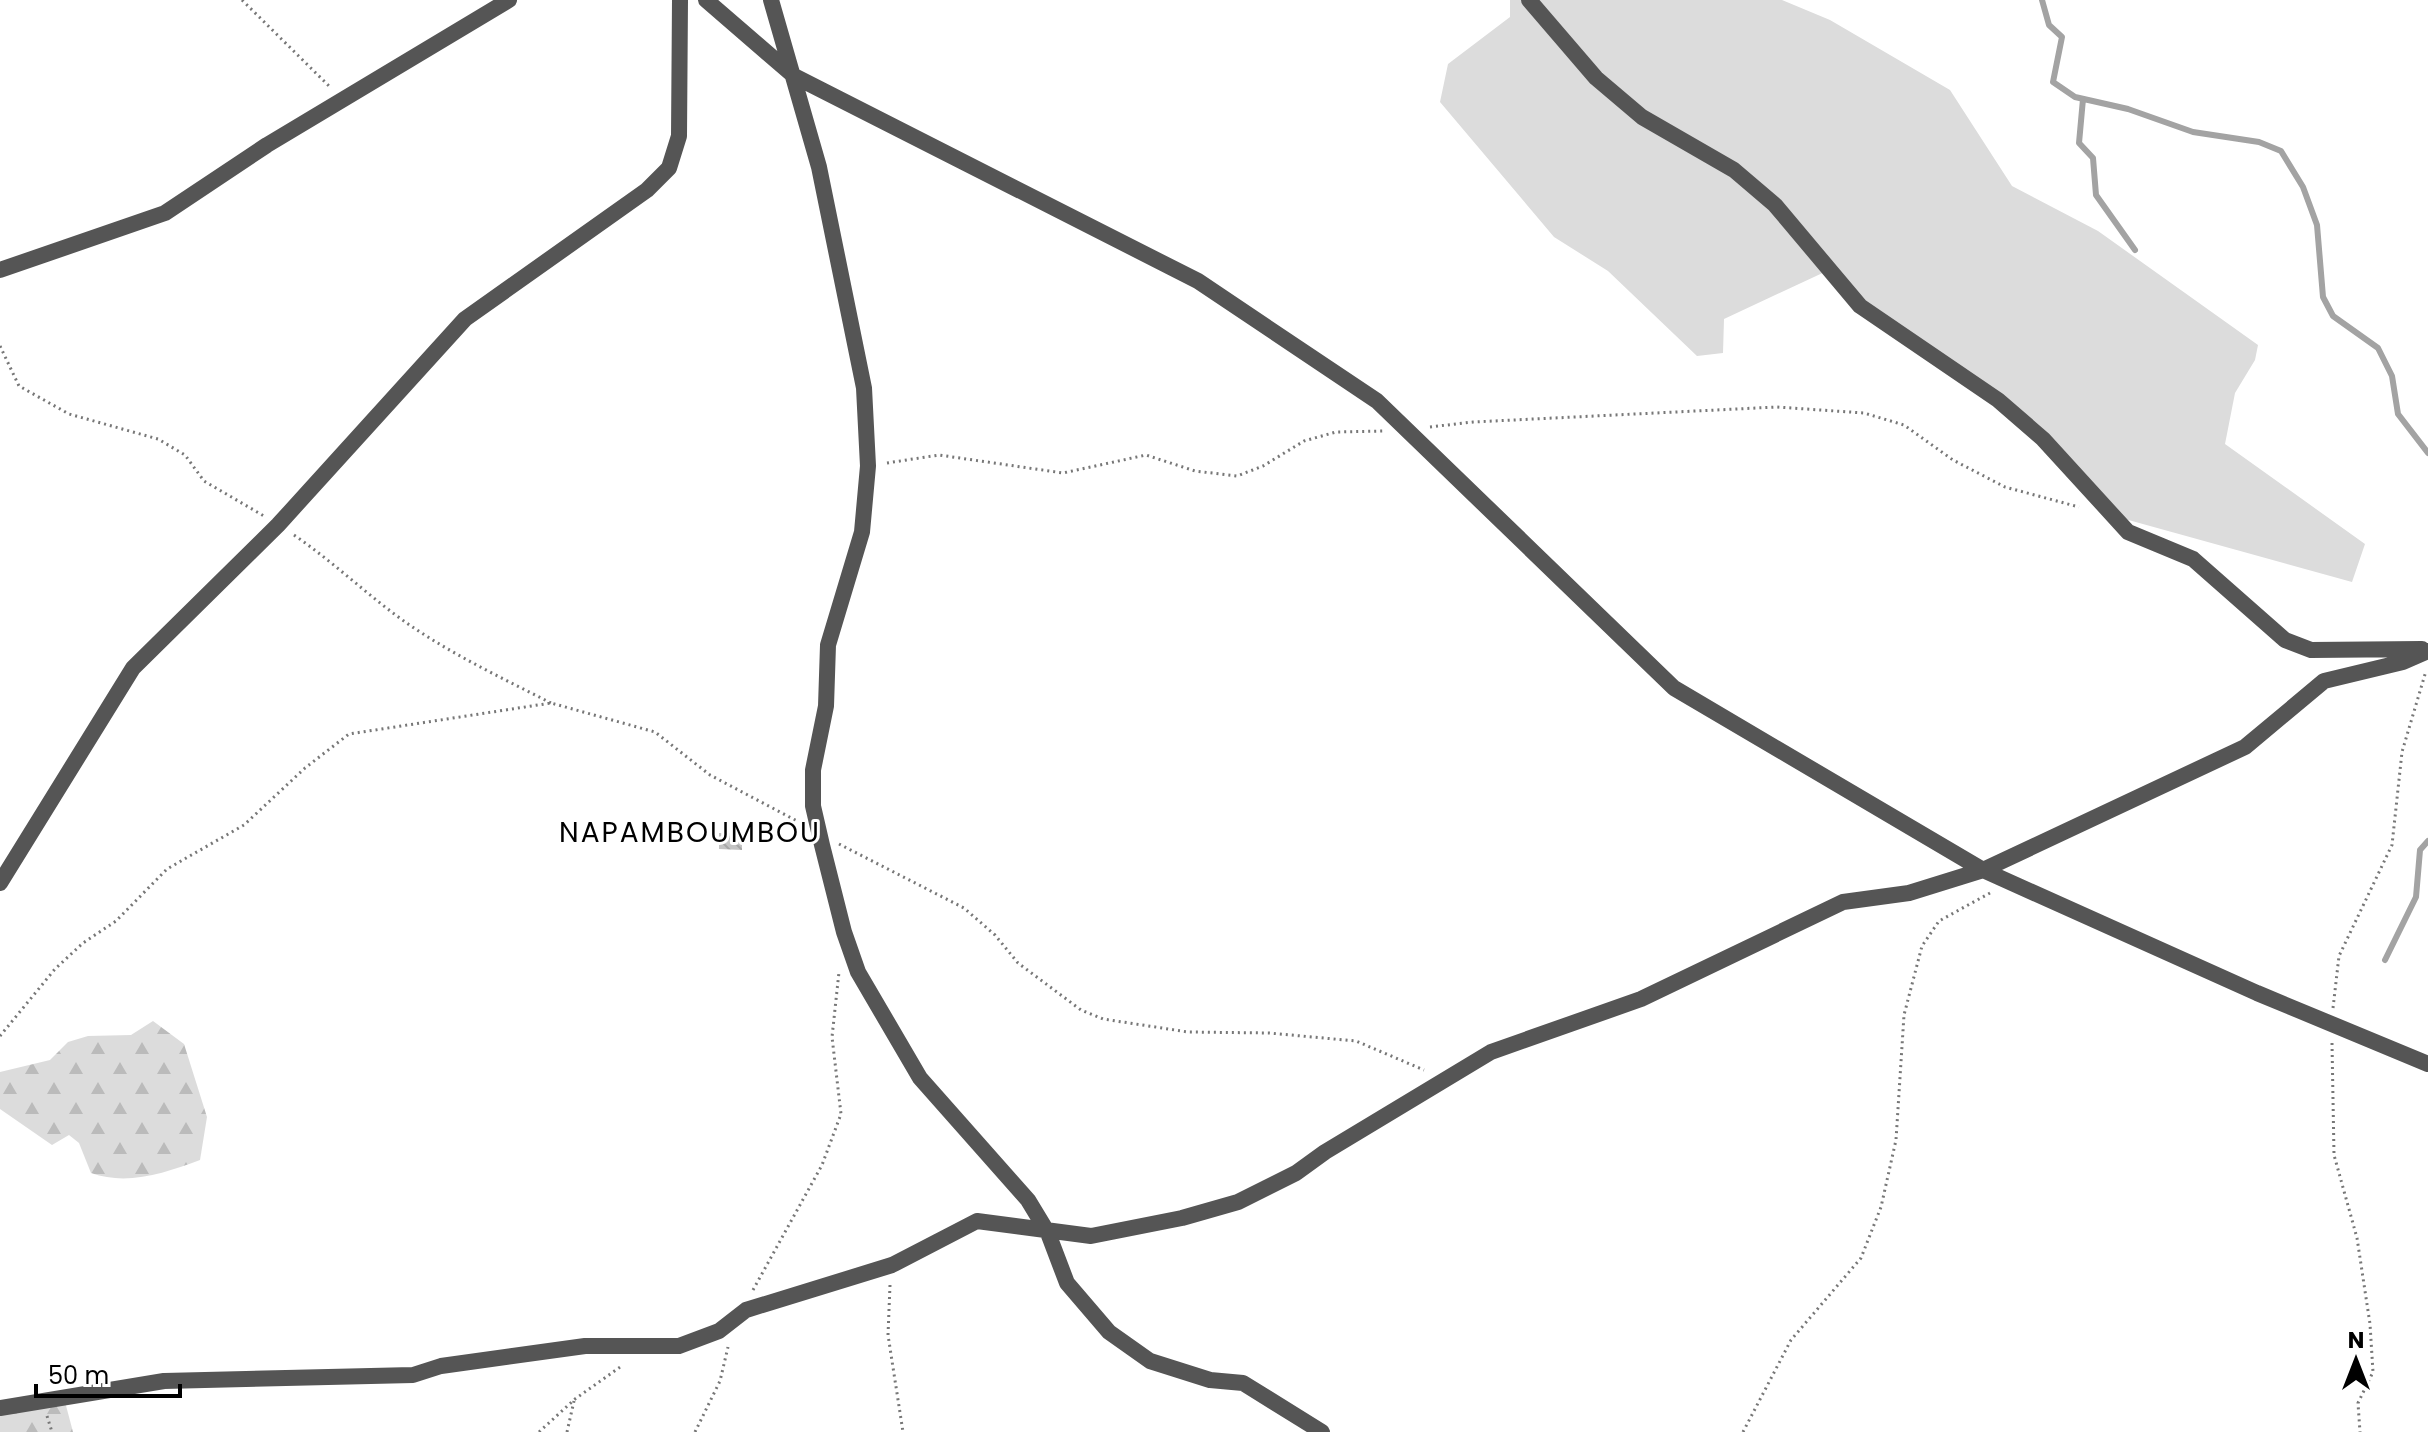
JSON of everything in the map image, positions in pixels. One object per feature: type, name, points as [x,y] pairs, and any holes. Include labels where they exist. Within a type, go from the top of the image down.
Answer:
[{"type":"street","points":[[1,270],[165,213],[267,145],[509,0]]},
{"type":"street","points":[[0,883],[133,668],[278,525],[465,319],[647,190],[669,168],[679,136],[680,0]]},
{"type":"street","points":[[706,0],[794,76],[1198,281],[1377,401],[1674,688],[1983,870],[2257,993],[2428,1064]]},
{"type":"street","points":[[771,0],[819,167],[864,388],[868,466],[862,532],[828,645],[826,706],[813,770],[813,806],[844,932],[866,985],[920,1078],[1028,1200],[1048,1233],[1067,1283],[1109,1332],[1150,1361],[1210,1380],[1243,1383],[1322,1432]]},
{"type":"street","points":[[1529,0],[1596,78],[1642,117],[1734,170],[1775,205],[1860,306],[1998,400],[2043,439],[2128,532],[2193,559],[2285,640],[2311,650],[2428,650]]},
{"type":"street","points":[[0,1408],[164,1381],[413,1375],[441,1366],[585,1346],[679,1346],[719,1331],[746,1310],[796,1292],[892,1265],[977,1221],[1048,1233],[1091,1236],[1182,1218],[1238,1202],[1296,1173],[1491,1052],[1641,999],[1843,902],[1909,893],[1983,870],[2245,747],[2324,681],[2403,662],[2428,650]]},
{"type":"path","points":[[242,0],[344,101]]},
{"type":"path","points":[[868,466],[939,455],[1063,473],[1146,455],[1195,471],[1237,476],[1263,466],[1304,441],[1336,432],[1777,407],[1864,413],[1904,425],[1953,460],[2005,487],[2114,516]]},
{"type":"path","points":[[0,1036],[55,969],[83,943],[116,921],[167,869],[244,825],[305,768],[349,734],[551,703],[655,732],[710,775],[964,908],[995,935],[1018,963],[1081,1010],[1103,1019],[1188,1032],[1269,1033],[1356,1041],[1446,1079]]},
{"type":"path","points":[[1743,1432],[1791,1340],[1861,1258],[1881,1207],[1896,1140],[1904,1015],[1922,946],[1939,921],[2008,881]]},
{"type":"path","points":[[750,1294],[822,1165],[841,1114],[832,1037],[840,968]]},
{"type":"path","points":[[892,1265],[888,1335],[903,1432]]},
{"type":"path","points":[[695,1432],[720,1381],[734,1319]]},
{"type":"path","points":[[539,1432],[575,1399],[626,1364]]},
{"type":"path","points":[[567,1432],[575,1399]]},
{"type":"green space","points":[[1510,0],[1782,0],[1830,20],[1950,90],[2012,186],[2098,231],[2258,345],[2255,360],[2235,393],[2225,444],[2365,544],[2352,582],[2114,516],[2043,439],[1860,306],[1829,270],[1724,319],[1723,353],[1697,356],[1608,271],[1554,237],[1440,102],[1448,64],[1510,17]]},
{"type":"green space","points":[[153,1021],[184,1044],[207,1117],[200,1160],[146,1176],[105,1177],[91,1173],[79,1143],[69,1135],[52,1145],[0,1109],[0,1072],[50,1060],[68,1042],[88,1036],[131,1035]]},
{"type":"green space","points":[[64,1398],[73,1432],[0,1432],[0,1408]]},
{"type":"building","points":[[719,833],[742,833],[742,850],[719,849]]},
{"type":"waterway","points":[[2042,0],[2049,25],[2062,37],[2053,82],[2075,97],[2128,109],[2193,132],[2259,142],[2281,151],[2303,187],[2317,225],[2323,297],[2333,316],[2378,348],[2392,376],[2398,414],[2428,453]]},
{"type":"waterway","points":[[2083,99],[2079,143],[2093,158],[2096,195],[2135,250]]},
{"type":"waterway","points":[[2385,960],[2416,897],[2420,850],[2428,841]]},
{"type":"district","name":"NAPAMBOUMBOU","points":[[690,832]]}]
